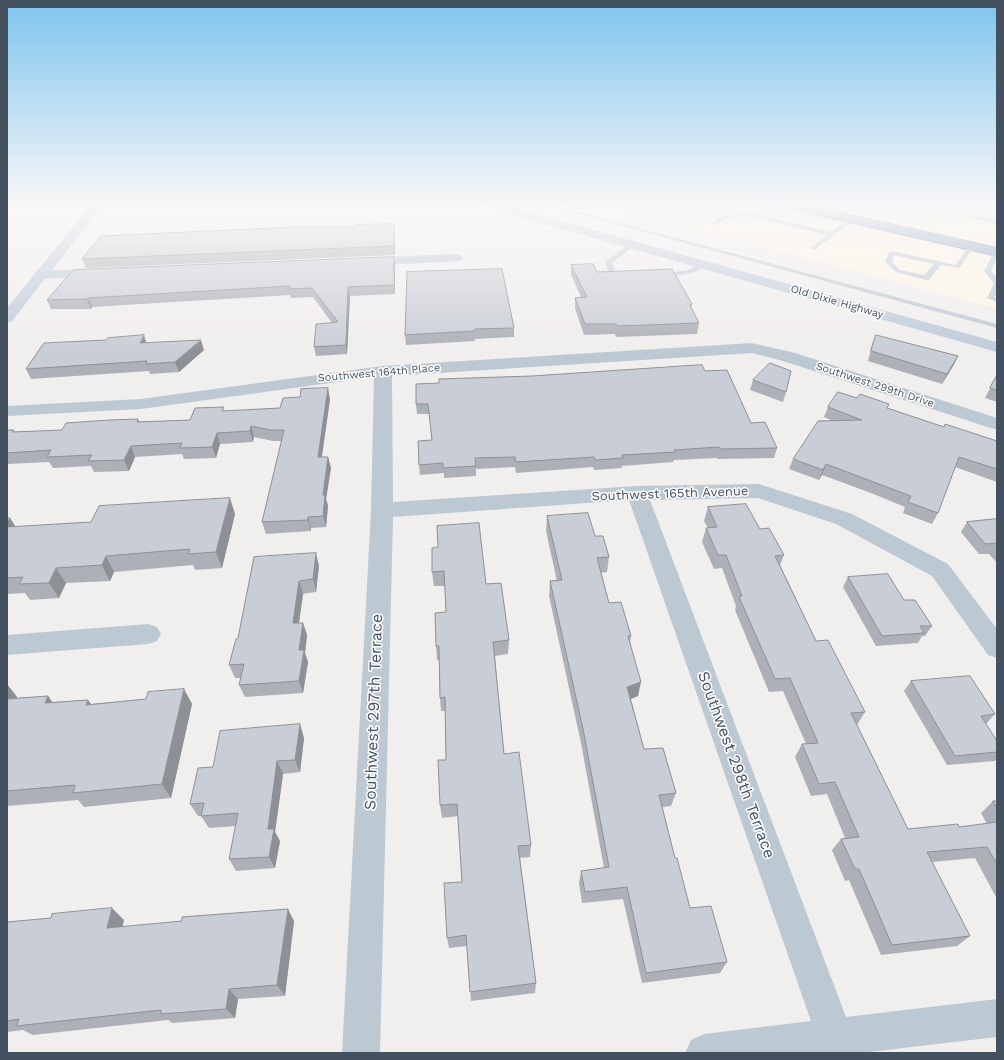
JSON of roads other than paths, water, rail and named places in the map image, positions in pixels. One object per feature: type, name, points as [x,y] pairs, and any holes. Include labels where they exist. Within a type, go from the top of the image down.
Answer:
[{"type":"street","points":[[7,318],[57,254]]},
{"type":"street","name":"Old Dixie Highway","points":[[671,254],[997,347]]},
{"type":"street","points":[[353,262],[456,258]]},
{"type":"street","points":[[41,275],[113,272]]},
{"type":"street","name":"Southwest 164th Place","points":[[7,411],[141,404],[308,380],[383,371],[752,348]]},
{"type":"street","name":"Southwest 299th Drive","points":[[752,348],[789,357],[997,424]]},
{"type":"street","name":"Southwest 297th Terrace","points":[[362,1053],[382,510],[383,371]]},
{"type":"street","name":"Southwest 165th Avenue","points":[[382,510],[637,493],[759,491],[844,519],[940,570],[997,648]]},
{"type":"street","name":"Southwest 298th Terrace","points":[[637,493],[835,1037]]},
{"type":"street","points":[[7,645],[148,634]]},
{"type":"street","points":[[704,1053],[997,1018]]},
{"type":"lane","points":[[618,254],[608,262],[614,277],[630,276]]},
{"type":"lane","points":[[732,254],[997,326]]},
{"type":"lane","points":[[891,254],[888,262],[898,271],[926,278],[939,263]]},
{"type":"lane","points":[[899,254],[958,267],[966,254]]},
{"type":"lane","points":[[996,254],[987,271],[997,283],[991,298],[997,300]]},
{"type":"lane","points":[[652,276],[690,272],[705,264]]}]
